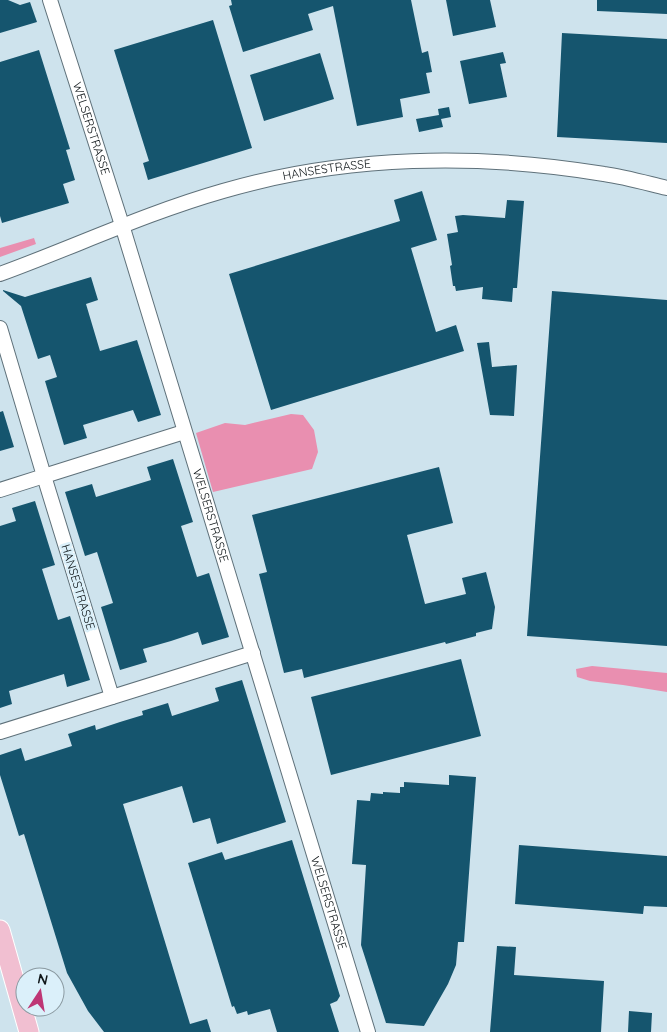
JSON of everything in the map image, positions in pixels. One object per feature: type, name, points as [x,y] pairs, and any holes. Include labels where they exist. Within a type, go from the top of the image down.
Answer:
[{"type":"main road","points":[[0,930],[29,1032]]},
{"type":"street","name":"WELSERSTRASSE","points":[[50,0],[122,225],[368,1032]]},
{"type":"street","name":"HANSESTRASSE","points":[[0,274],[122,225],[197,199],[283,177],[332,169],[383,163],[467,160],[539,165],[606,174],[667,188]]},
{"type":"street","name":"HANSESTRASSE","points":[[0,328],[112,697]]},
{"type":"street","points":[[0,490],[184,432]]},
{"type":"street","points":[[0,732],[253,653]]},
{"type":"shaded area","points":[[34,238],[36,244],[0,257],[0,248]]},
{"type":"shaded area","points":[[291,414],[303,415],[314,430],[318,452],[312,469],[213,492],[196,433],[225,423],[245,425]]},
{"type":"shaded area","points":[[592,666],[667,673],[667,692],[590,681],[577,677],[576,669]]},
{"type":"building","points":[[0,0],[8,0],[20,5],[30,2],[37,22],[0,33]]},
{"type":"building","points":[[231,0],[411,0],[422,53],[428,51],[432,72],[426,73],[430,93],[400,99],[403,117],[357,126],[333,6],[308,14],[313,30],[243,52],[229,6],[232,5]]},
{"type":"building","points":[[446,0],[490,0],[496,27],[453,36]]},
{"type":"building","points":[[597,0],[667,0],[667,14],[597,11]]},
{"type":"building","points":[[213,20],[252,148],[148,180],[143,163],[149,161],[114,50]]},
{"type":"building","points":[[562,33],[667,39],[667,143],[557,137]]},
{"type":"building","points":[[39,50],[70,149],[66,150],[75,180],[63,184],[69,203],[2,223],[0,216],[0,62]]},
{"type":"building","points":[[503,52],[506,63],[500,64],[507,97],[469,104],[460,61]]},
{"type":"building","points":[[320,53],[334,99],[264,121],[250,75]]},
{"type":"building","points":[[449,107],[451,117],[441,119],[443,127],[419,132],[416,119],[439,115],[438,109]]},
{"type":"building","points":[[422,191],[437,240],[411,248],[436,332],[456,325],[464,351],[271,410],[229,274],[400,221],[394,200]]},
{"type":"building","points":[[507,200],[524,201],[517,288],[513,288],[512,302],[482,299],[483,287],[456,291],[455,286],[453,286],[447,234],[458,232],[455,216],[505,218]]},
{"type":"building","points":[[91,277],[98,300],[86,304],[100,351],[137,340],[161,415],[138,422],[133,410],[83,425],[87,438],[64,445],[45,381],[57,377],[50,355],[38,359],[21,306],[3,290],[25,297]]},
{"type":"building","points":[[552,291],[667,300],[667,646],[527,636]]},
{"type":"building","points":[[489,342],[492,367],[517,365],[514,416],[490,415],[477,343]]},
{"type":"building","points":[[3,411],[14,447],[0,451],[0,412]]},
{"type":"building","points":[[173,459],[193,522],[181,526],[197,577],[209,573],[229,637],[202,645],[198,632],[143,649],[147,662],[120,670],[101,607],[113,603],[97,552],[85,556],[65,492],[92,484],[96,497],[151,480],[147,467]]},
{"type":"building","points":[[439,467],[453,523],[407,535],[425,604],[466,594],[462,578],[486,572],[495,607],[492,629],[476,633],[476,636],[446,644],[445,642],[304,678],[302,669],[284,673],[259,574],[267,572],[252,515]]},
{"type":"building","points":[[35,501],[55,565],[42,569],[58,620],[70,616],[90,680],[67,687],[64,674],[9,691],[12,704],[0,708],[0,526],[16,521],[12,508]]},
{"type":"building","points":[[461,659],[481,736],[331,775],[311,697]]},
{"type":"building","points":[[242,680],[286,822],[217,844],[210,818],[193,823],[182,786],[123,804],[190,1024],[207,1019],[211,1032],[104,1032],[88,1011],[67,973],[24,834],[19,836],[0,775],[0,755],[21,748],[25,761],[72,746],[68,734],[95,725],[96,730],[143,715],[142,711],[168,703],[172,716],[219,701],[215,688]]},
{"type":"building","points":[[449,775],[476,777],[464,942],[458,942],[456,965],[448,984],[424,1026],[386,1023],[361,945],[366,865],[352,864],[357,800],[370,801],[371,793],[400,793],[400,787],[404,787],[404,782],[449,785]]},
{"type":"building","points":[[292,840],[340,996],[337,1001],[330,1004],[339,1032],[277,1032],[270,1009],[248,1015],[247,1011],[237,1014],[234,1006],[232,1007],[188,863],[222,852],[225,860]]},
{"type":"building","points":[[519,845],[667,856],[667,907],[644,906],[643,914],[515,904]]},
{"type":"building","points":[[497,946],[516,947],[514,975],[604,981],[601,1032],[490,1032]]},
{"type":"building","points":[[629,1011],[652,1013],[651,1032],[628,1032]]}]
